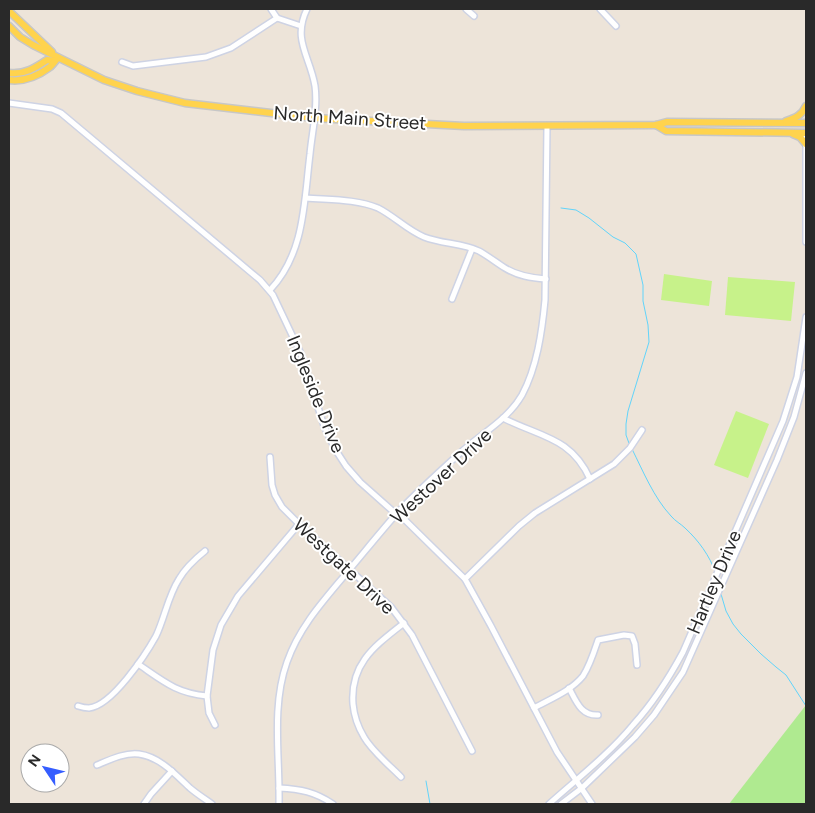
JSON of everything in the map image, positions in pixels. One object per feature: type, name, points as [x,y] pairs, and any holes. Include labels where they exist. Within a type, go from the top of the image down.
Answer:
[{"type":"main road","points":[[9,11],[56,60]]},
{"type":"main road","name":"North Main Street","points":[[9,26],[20,37],[56,60],[104,80],[137,91],[185,103],[314,118],[464,126],[656,125],[667,122],[806,123]]},
{"type":"main road","points":[[9,73],[15,74],[28,71],[48,60],[56,60]]},
{"type":"main road","points":[[9,80],[25,79],[39,73],[52,65],[56,60]]},
{"type":"main road","points":[[780,123],[798,117],[806,106]]},
{"type":"main road","points":[[806,123],[806,133]]},
{"type":"main road","name":"North Main Street","points":[[656,125],[666,131],[806,133]]},
{"type":"main road","points":[[792,133],[800,137],[806,144]]},
{"type":"street","points":[[271,9],[277,18],[301,26]]},
{"type":"street","points":[[270,290],[284,272],[297,244],[306,198],[316,110],[314,86],[301,38],[301,26],[307,9]]},
{"type":"street","points":[[466,9],[474,16]]},
{"type":"street","points":[[600,9],[616,26]]},
{"type":"street","points":[[122,62],[132,66],[206,57],[231,48],[277,18]]},
{"type":"street","name":"Ingleside Drive","points":[[9,103],[52,109],[61,113],[247,268],[270,290],[301,354],[324,426],[335,449],[360,482],[405,520],[465,579],[557,752],[592,804]]},
{"type":"street","name":"Westover Drive","points":[[279,804],[278,741],[281,682],[287,661],[310,616],[396,514],[460,452],[504,418],[521,396],[526,385],[538,348],[543,321],[546,279],[547,126]]},
{"type":"street","points":[[806,133],[806,242]]},
{"type":"street","points":[[306,198],[343,200],[371,206],[386,213],[406,228],[421,236],[472,248],[507,270],[530,278],[546,279]]},
{"type":"street","points":[[452,299],[472,248]]},
{"type":"street","name":"Hartley Drive","points":[[549,804],[632,727],[653,701],[683,652],[783,421],[796,377],[806,317]]},
{"type":"street","name":"Hartley Drive","points":[[561,804],[582,788],[635,737],[654,715],[683,672],[777,460],[794,417],[806,373]]},
{"type":"street","points":[[504,418],[544,435],[566,447],[581,461],[590,479]]},
{"type":"street","points":[[465,579],[519,526],[535,513],[619,460],[642,430]]},
{"type":"street","name":"Westgate Drive","points":[[270,457],[272,485],[282,507],[392,607],[412,635],[472,751]]},
{"type":"street","points":[[215,725],[209,713],[207,696],[213,650],[221,625],[238,596],[299,524]]},
{"type":"street","points":[[78,706],[90,708],[112,696],[138,664],[156,635],[178,580],[188,565],[205,551]]},
{"type":"street","points":[[401,777],[364,738],[354,713],[353,685],[359,668],[372,650],[404,623]]},
{"type":"street","points":[[534,708],[575,684],[583,675],[590,662],[598,640],[624,635],[632,636],[635,644],[637,665]]},
{"type":"street","points":[[138,664],[165,683],[186,693],[207,696]]},
{"type":"street","points":[[569,688],[582,710],[589,714],[598,715]]},
{"type":"street","points":[[97,765],[114,758],[137,754],[160,762],[212,804]]},
{"type":"street","points":[[144,804],[172,771]]},
{"type":"street","points":[[279,788],[306,790],[333,804]]},
{"type":"green space","points":[[664,274],[712,281],[709,306],[661,300]]},
{"type":"green space","points":[[728,277],[795,282],[791,321],[725,315]]},
{"type":"green space","points":[[736,411],[769,424],[748,478],[714,465]]},
{"type":"green space","points":[[806,705],[806,804],[729,804]]},
{"type":"waterway","points":[[561,208],[576,210],[613,237],[625,243],[636,254],[643,285],[643,301],[649,342],[628,411],[626,435],[630,446]]},
{"type":"waterway","points":[[632,449],[659,501],[673,518],[699,543],[707,554],[716,573]]},
{"type":"waterway","points":[[717,579],[719,587]]},
{"type":"waterway","points":[[721,594],[726,611],[733,624],[761,654],[786,675],[806,706]]},
{"type":"waterway","points":[[426,781],[430,804]]}]
